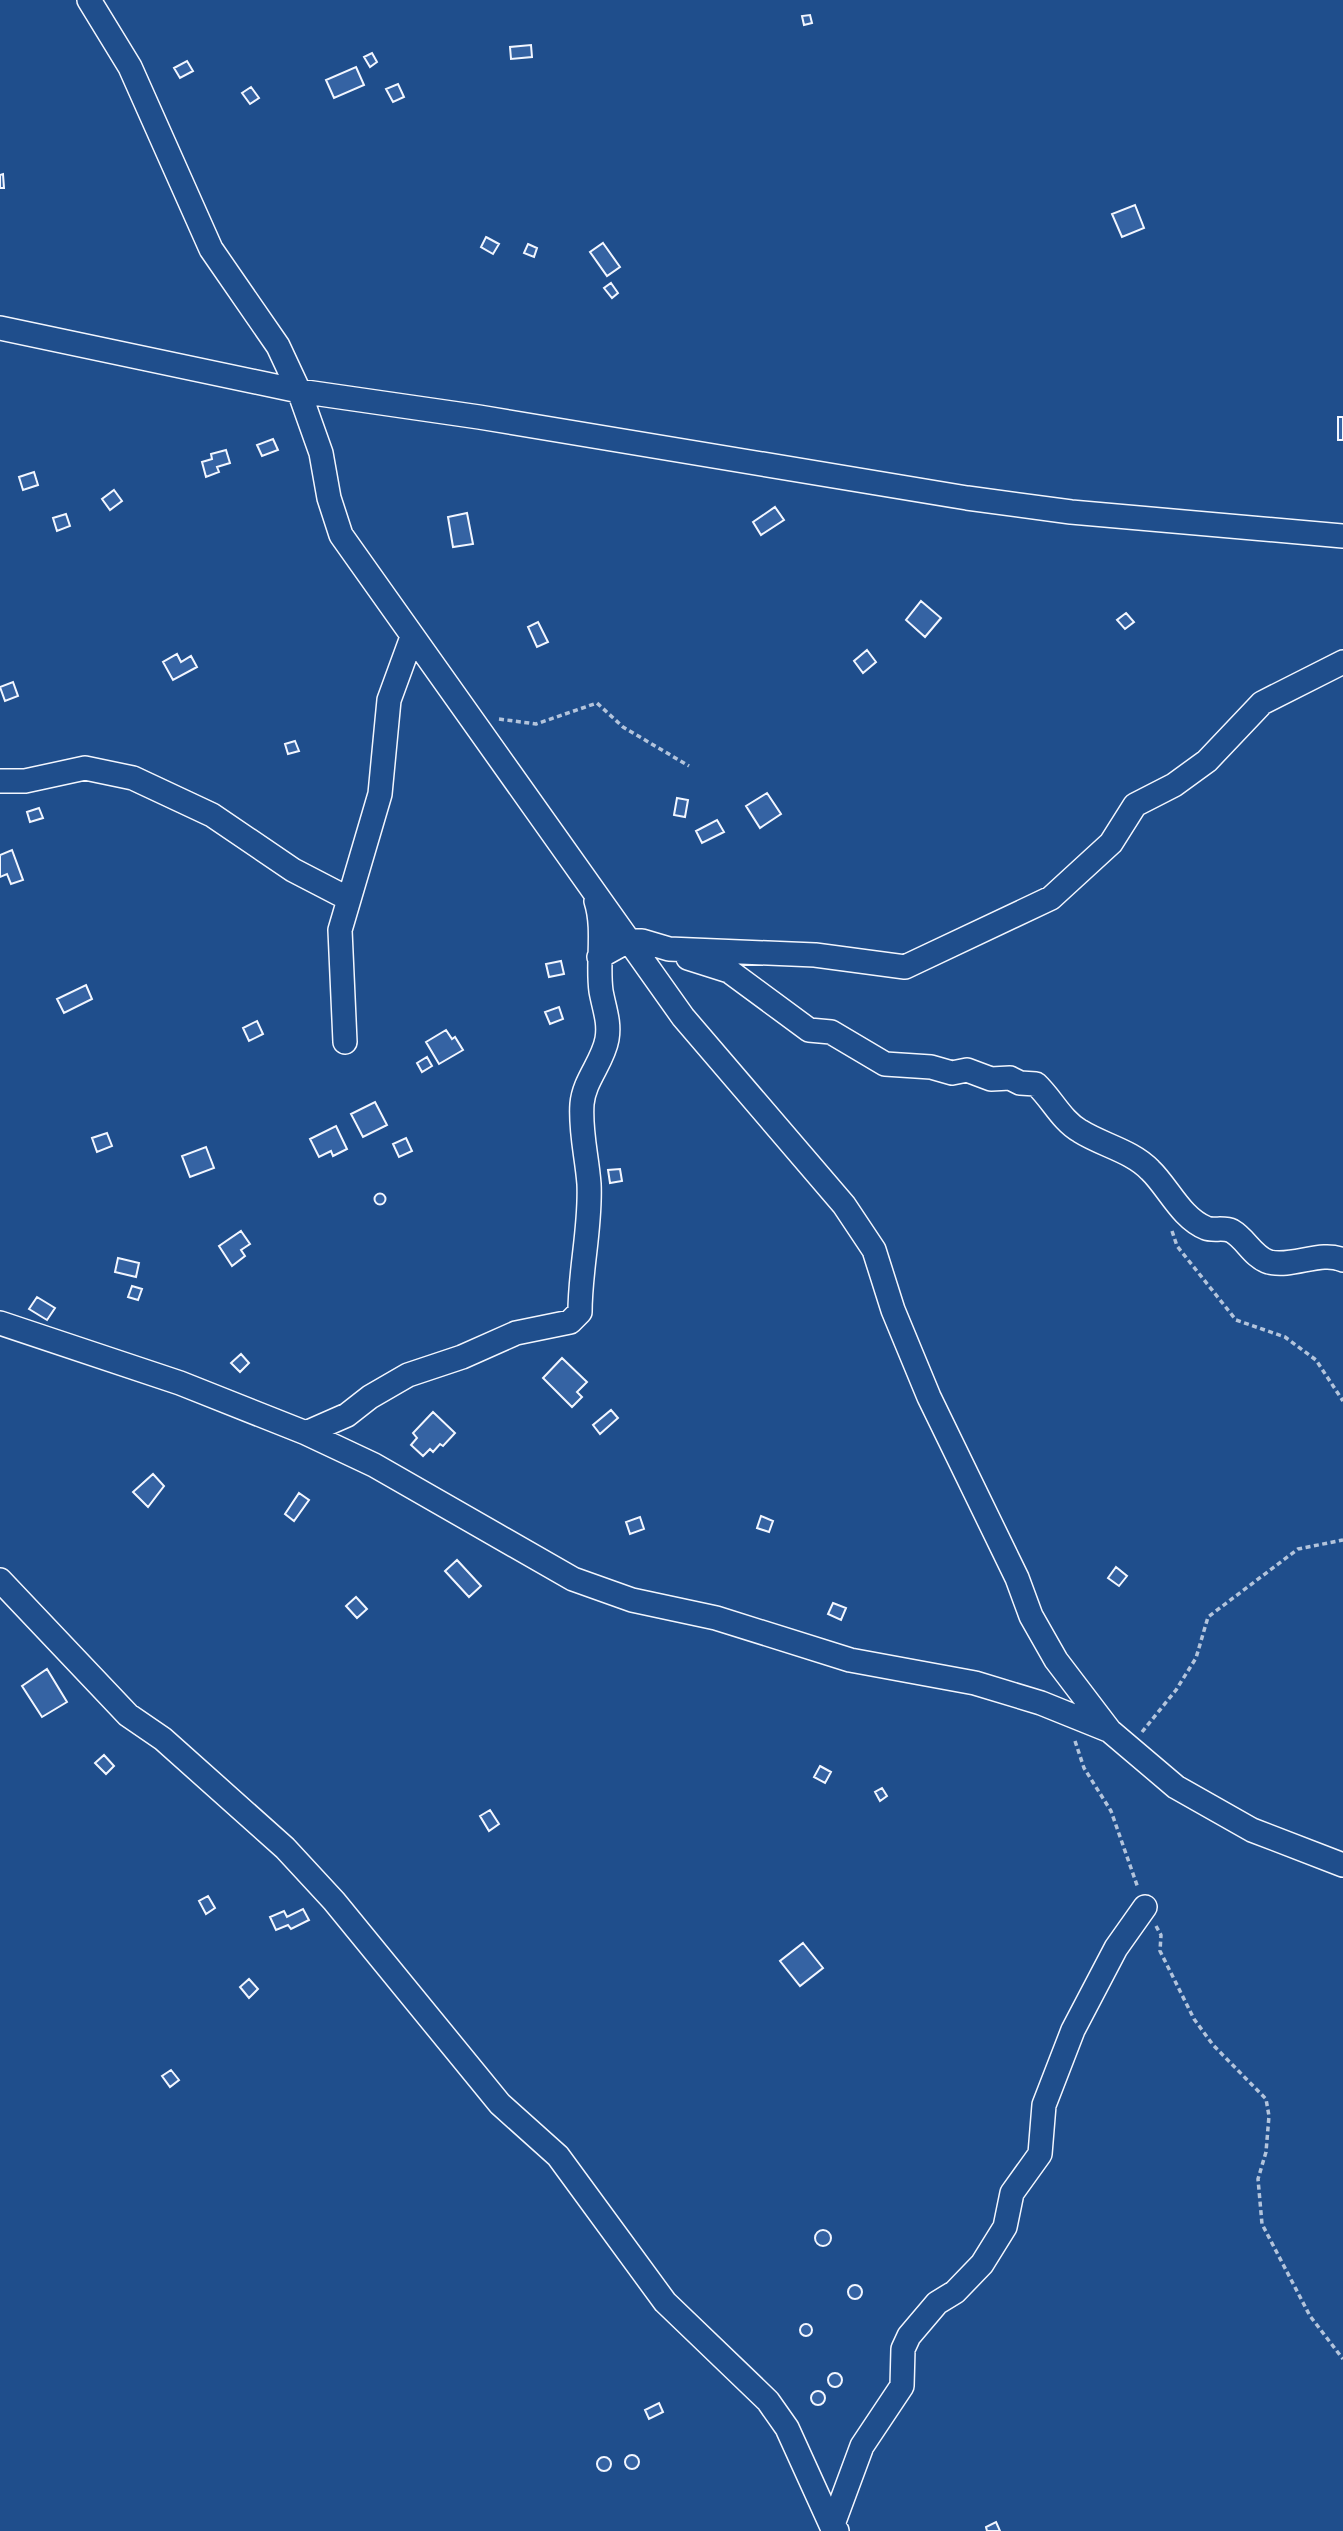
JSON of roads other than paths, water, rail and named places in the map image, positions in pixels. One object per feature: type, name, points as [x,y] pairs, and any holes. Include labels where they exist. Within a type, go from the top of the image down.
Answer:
[{"type":"street","points":[[89,0],[130,67],[211,249],[278,346],[299,391],[321,453],[328,498],[341,535],[682,1017],[844,1205],[874,1250],[893,1310],[929,1397],[1017,1578],[1031,1616],[1056,1660],[1110,1731],[1176,1787],[1252,1830],[1343,1865]]},
{"type":"street","points":[[0,328],[299,391],[479,417],[967,498],[1070,512],[1343,536]]},
{"type":"street","points":[[345,1041],[340,930],[347,898],[380,794],[389,700],[412,637]]},
{"type":"street","points":[[669,950],[815,955],[905,967],[1051,898],[1111,843],[1135,805],[1174,785],[1207,761],[1262,703],[1343,662]]},
{"type":"street","points":[[0,781],[25,780],[85,768],[133,778],[212,815],[293,870],[347,898]]},
{"type":"street","points":[[306,1433],[347,1415],[370,1397],[408,1375],[462,1357],[516,1333],[570,1322],[580,1312],[589,1194],[581,1137],[582,1101],[587,1082],[606,1041],[608,1022],[601,991],[600,923],[594,894]]},
{"type":"street","points":[[599,957],[628,942],[642,941],[729,971],[808,1030],[831,1032],[885,1065],[930,1067],[952,1073],[967,1070],[991,1079],[1010,1078],[1036,1084],[1080,1132],[1100,1139],[1151,1170],[1165,1191],[1206,1228],[1231,1230],[1259,1257],[1271,1262],[1310,1261],[1333,1256],[1343,1260]]},
{"type":"street","points":[[0,1323],[180,1383],[306,1433],[374,1465],[573,1579],[632,1600],[716,1618],[850,1660],[975,1683],[1066,1713],[1110,1731]]},
{"type":"street","points":[[0,1580],[128,1715],[163,1739],[285,1848],[334,1901],[500,2104],[558,2156],[665,2302],[768,2401],[787,2428],[835,2529]]},
{"type":"street","points":[[835,2529],[862,2445],[902,2386],[903,2349],[909,2336],[937,2303],[954,2292],[982,2264],[1005,2227],[1012,2193],[1040,2154],[1044,2105],[1073,2030],[1116,1948],[1144,1907]]}]
